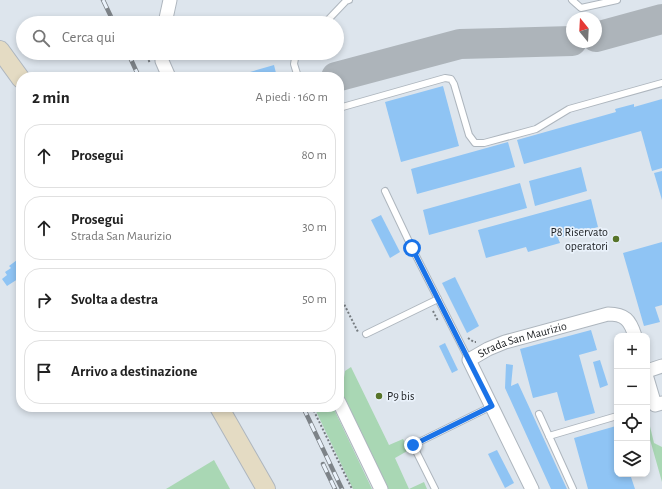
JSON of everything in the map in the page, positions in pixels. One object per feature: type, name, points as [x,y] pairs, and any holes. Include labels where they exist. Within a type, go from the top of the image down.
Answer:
[{"type":"main road","points":[[0,50],[16,72]]},
{"type":"main road","points":[[222,412],[266,489]]},
{"type":"street","points":[[167,16],[170,0]]},
{"type":"street","points":[[162,60],[167,72]]},
{"type":"street","name":"Strada San Maurizio","points":[[532,489],[469,360],[488,349],[505,342],[608,314],[617,314],[625,317],[634,333]]},
{"type":"street","points":[[650,370],[662,366]]},
{"type":"street","points":[[650,388],[655,405],[662,403]]},
{"type":"street","points":[[344,412],[381,489]]},
{"type":"lane","points":[[332,16],[349,0]]},
{"type":"lane","points":[[572,0],[580,8],[617,0]]},
{"type":"lane","points":[[295,60],[294,64],[296,72]]},
{"type":"lane","points":[[344,107],[445,78],[451,79],[454,84],[469,135],[475,143],[484,144],[536,129],[569,109],[662,84]]},
{"type":"lane","points":[[385,191],[469,360]]},
{"type":"lane","points":[[362,335],[438,299]]},
{"type":"lane","points":[[435,489],[413,445],[492,406]]},
{"type":"lane","points":[[539,414],[573,489]]},
{"type":"lane","points":[[549,436],[614,417]]},
{"type":"path","points":[[344,303],[362,335]]},
{"type":"path","points":[[431,308],[440,323],[448,319]]},
{"type":"path","points":[[464,335],[474,342],[482,341]]},
{"type":"path","points":[[314,412],[352,489]]},
{"type":"green space","points":[[351,367],[389,445],[403,439],[409,450],[395,458],[409,489],[386,489],[344,403],[345,371]]},
{"type":"green space","points":[[316,412],[335,412],[372,489],[353,489]]},
{"type":"green space","points":[[650,426],[654,443],[662,447],[662,482],[650,440]]},
{"type":"green space","points":[[214,460],[230,489],[166,489]]},
{"type":"green space","points":[[424,482],[427,489],[409,489]]},
{"type":"building","points":[[274,65],[276,72],[250,72]]},
{"type":"building","points":[[443,86],[459,146],[401,162],[385,102]]},
{"type":"building","points":[[662,99],[662,168],[652,171],[641,131],[524,164],[517,140],[616,112],[615,109],[634,104],[634,107]]},
{"type":"building","points":[[508,142],[515,167],[417,194],[411,169]]},
{"type":"building","points":[[581,167],[587,191],[535,206],[529,181]]},
{"type":"building","points":[[662,171],[662,200],[654,173]]},
{"type":"building","points":[[520,183],[527,208],[429,235],[423,210]]},
{"type":"building","points":[[591,199],[598,227],[558,238],[560,243],[528,252],[526,247],[486,258],[478,230]]},
{"type":"building","points":[[381,215],[400,252],[390,258],[371,220]]},
{"type":"building","points":[[662,242],[662,305],[655,307],[660,322],[644,326],[623,253]]},
{"type":"building","points":[[16,261],[16,280],[7,286],[2,279],[7,275],[5,272],[11,268],[9,266]]},
{"type":"building","points":[[455,277],[479,326],[467,333],[442,283]]},
{"type":"building","points":[[591,330],[597,350],[579,355],[595,413],[565,421],[557,392],[533,398],[520,349]]},
{"type":"building","points":[[445,343],[458,370],[452,373],[439,346]]},
{"type":"building","points":[[600,360],[608,385],[600,388],[593,362]]},
{"type":"building","points":[[506,364],[513,365],[511,386],[518,383],[567,489],[551,489],[505,388]]},
{"type":"building","points":[[614,427],[614,477],[631,477],[635,489],[588,489],[574,438]]},
{"type":"building","points":[[497,450],[514,483],[505,488],[488,454]]},
{"type":"taxiway","points":[[602,35],[662,19]]},
{"type":"taxiway","points":[[344,75],[460,44],[566,41]]},
{"type":"railway","points":[[103,0],[111,16]]},
{"type":"railway","points":[[131,60],[137,72]]},
{"type":"railway","points":[[305,412],[342,489]]},
{"type":"railway","points":[[323,464],[335,489]]},
{"type":"place","name":"P8 Riservato operatori","points":[[616,239]]},
{"type":"place","name":"P9 bis","points":[[379,396]]},
{"type":"route","points":[[412,248],[492,406],[413,445]]}]
